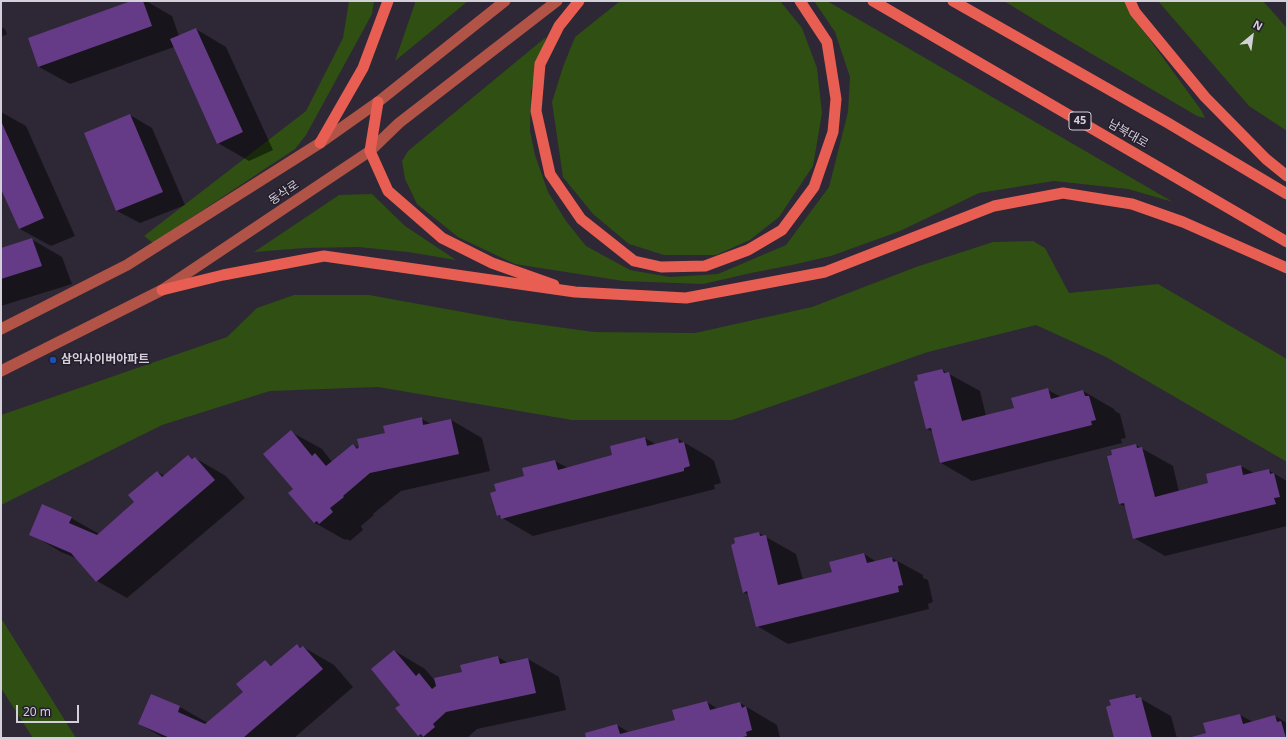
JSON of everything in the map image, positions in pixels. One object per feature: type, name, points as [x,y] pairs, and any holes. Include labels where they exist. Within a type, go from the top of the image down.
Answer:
[{"type":"highway","points":[[320,143],[362,68],[388,1]]},
{"type":"highway","points":[[579,1],[559,26],[540,64],[536,111],[550,174],[581,219],[634,261],[661,266],[706,266],[748,250],[782,230],[814,187],[833,132],[836,99],[827,42],[800,1]]},
{"type":"highway","name":"남북대로","points":[[873,1],[1287,242]]},
{"type":"highway","points":[[954,1],[1168,123],[1287,194]]},
{"type":"highway","points":[[1130,1],[1135,12],[1204,97],[1266,159],[1287,176]]},
{"type":"highway","points":[[378,102],[370,151],[388,191],[442,238],[492,263],[575,292]]},
{"type":"highway","points":[[162,290],[223,274],[324,256],[575,292],[686,298],[833,269],[994,206],[1063,193],[1132,204],[1183,222],[1287,268]]},
{"type":"main road","name":"동삭로","points":[[1,329],[127,265],[320,143],[378,102],[505,1]]},
{"type":"main road","name":"동삭로","points":[[1,370],[162,290],[370,151],[399,123],[557,1]]},
{"type":"green space","points":[[349,1],[374,1],[372,14],[306,135],[295,149],[153,243],[144,236],[306,111],[343,38]]},
{"type":"green space","points":[[415,1],[468,1],[395,61],[415,3]]},
{"type":"green space","points":[[620,1],[780,1],[802,28],[817,68],[822,113],[813,166],[779,217],[750,240],[716,255],[664,255],[629,244],[593,214],[563,177],[552,102],[563,67],[575,37]]},
{"type":"green space","points":[[814,1],[827,1],[1173,202],[1128,189],[1054,181],[979,193],[900,231],[831,256],[703,284],[623,281],[515,264],[458,237],[417,204],[405,179],[402,161],[408,151],[546,37],[531,91],[530,131],[535,155],[548,192],[566,221],[586,246],[630,270],[670,277],[718,274],[786,245],[829,187],[848,112],[850,77],[835,32]]},
{"type":"green space","points":[[1004,1],[1125,1],[1132,15],[1201,110],[1205,118],[1197,116]]},
{"type":"green space","points":[[1158,1],[1263,1],[1287,28],[1287,131],[1249,106]]},
{"type":"green space","points":[[372,194],[405,226],[456,260],[408,252],[358,247],[305,248],[254,252],[339,195]]},
{"type":"green space","points":[[1033,241],[1045,248],[1069,293],[1158,284],[1287,359],[1287,462],[1106,357],[1036,325],[928,352],[732,420],[572,420],[378,387],[270,391],[162,425],[1,505],[1,415],[227,337],[257,308],[294,295],[369,295],[507,320],[594,332],[695,333],[812,307],[916,267],[993,242]]},
{"type":"green space","points":[[1,618],[76,738],[33,738],[1,688]]},
{"type":"building","points":[[131,1],[143,1],[152,26],[38,67],[28,38]]},
{"type":"building","points":[[196,28],[243,132],[217,144],[170,39]]},
{"type":"building","points":[[130,114],[163,192],[116,211],[84,133]]},
{"type":"building","points":[[1,121],[44,218],[19,229],[1,189]]},
{"type":"building","points":[[32,238],[42,266],[1,279],[1,248]]},
{"type":"building","points":[[942,369],[944,373],[949,372],[962,421],[1014,408],[1011,398],[1048,388],[1051,399],[1083,390],[1085,396],[1089,396],[1096,420],[1091,421],[1092,425],[940,463],[931,428],[926,429],[914,382],[918,380],[917,375]]},
{"type":"building","points":[[422,417],[423,425],[451,419],[459,454],[370,473],[330,508],[333,512],[319,524],[317,521],[314,523],[288,493],[293,489],[263,454],[291,430],[312,456],[315,453],[326,466],[353,444],[357,449],[359,447],[357,439],[385,433],[383,426]]},
{"type":"building","points":[[645,437],[647,446],[678,438],[679,443],[684,442],[690,466],[684,468],[684,471],[501,519],[500,515],[497,516],[490,493],[496,491],[494,484],[524,476],[522,468],[555,460],[558,470],[612,455],[610,446]]},
{"type":"building","points":[[1136,444],[1137,448],[1142,447],[1155,497],[1208,483],[1206,474],[1241,465],[1243,475],[1269,469],[1270,474],[1274,473],[1280,497],[1274,498],[1276,504],[1133,539],[1124,503],[1119,504],[1107,456],[1112,455],[1111,450]]},
{"type":"building","points":[[188,455],[192,459],[195,457],[215,480],[96,582],[71,553],[29,535],[42,504],[72,517],[69,523],[97,535],[134,502],[128,495],[157,471],[162,477]]},
{"type":"building","points":[[759,532],[760,536],[766,535],[778,585],[832,572],[829,562],[864,553],[867,563],[892,557],[893,562],[897,561],[903,585],[898,586],[899,592],[756,627],[747,591],[743,593],[731,545],[735,543],[734,538]]},
{"type":"building","points":[[297,644],[300,648],[303,646],[323,669],[243,738],[170,738],[138,724],[151,694],[180,706],[178,712],[205,724],[243,692],[236,684],[265,660],[271,666]]},
{"type":"building","points":[[394,650],[416,676],[419,673],[432,689],[436,686],[434,678],[462,672],[460,665],[498,656],[500,664],[528,658],[536,693],[446,712],[433,724],[435,727],[423,737],[421,734],[418,736],[395,708],[400,705],[371,669]]},
{"type":"building","points":[[1135,694],[1136,698],[1141,697],[1152,738],[1114,738],[1106,707],[1111,705],[1109,700]]},
{"type":"building","points":[[707,701],[710,710],[740,702],[742,708],[746,706],[752,730],[746,732],[747,736],[738,738],[586,738],[585,733],[617,724],[620,734],[675,720],[672,710]]},
{"type":"building","points":[[1240,714],[1243,724],[1275,715],[1277,722],[1281,721],[1286,738],[1188,738],[1206,733],[1203,723]]},
{"type":"place","name":"삼익사이버아파트","points":[[53,360]]}]
